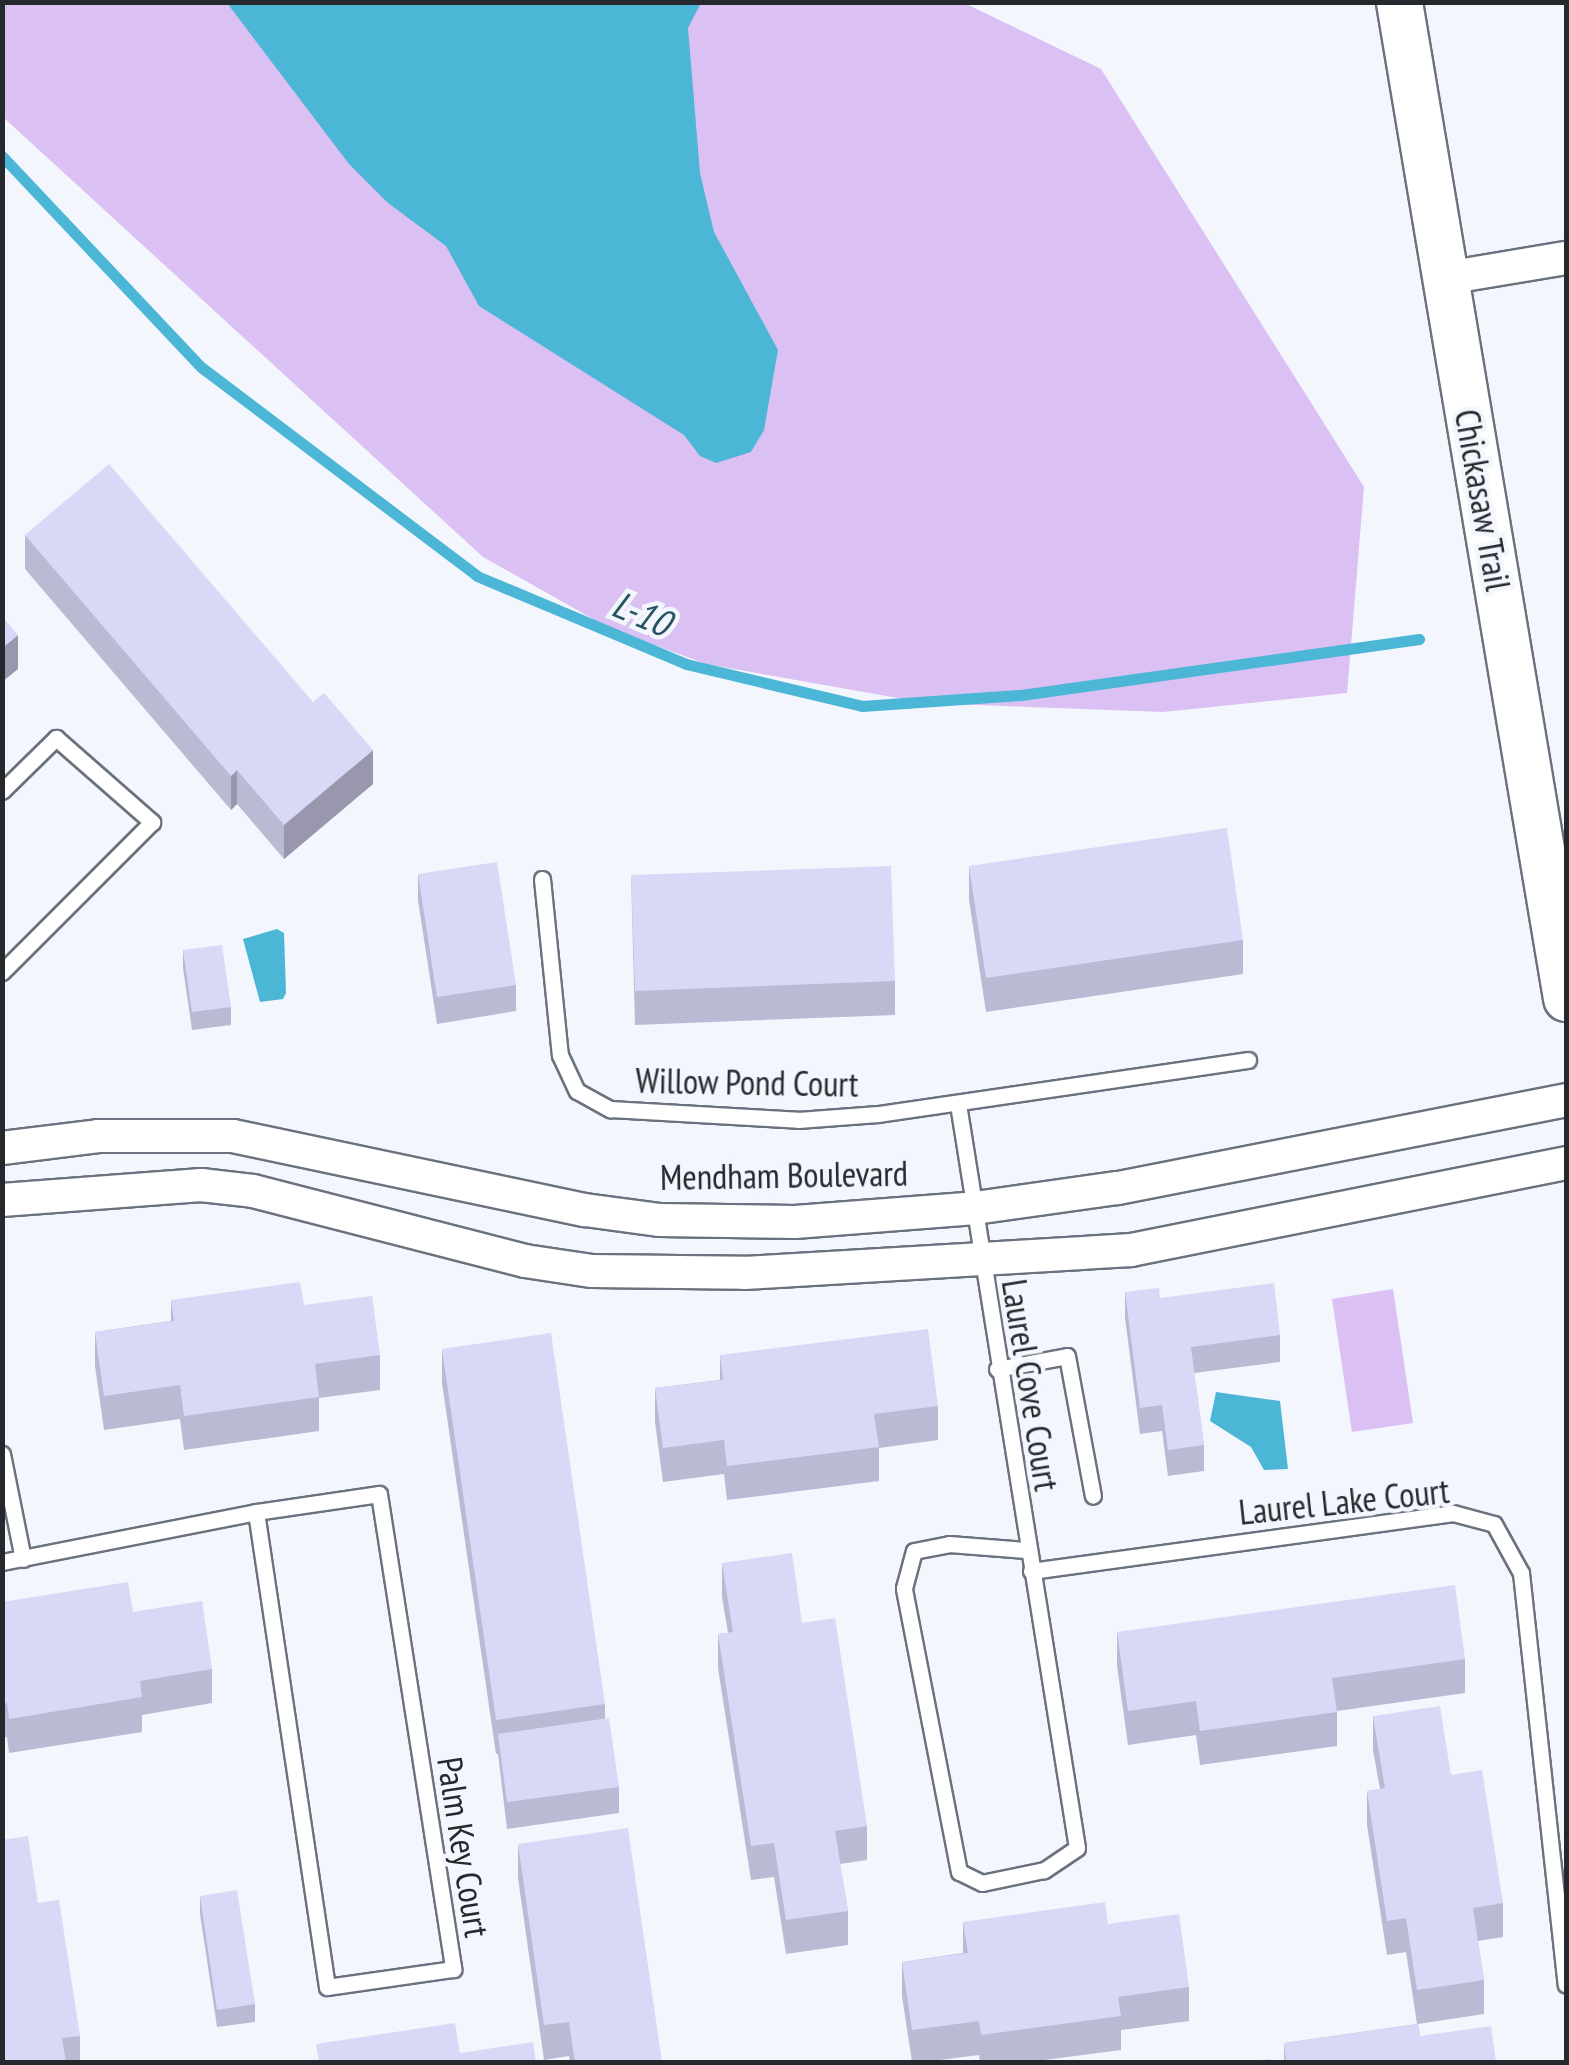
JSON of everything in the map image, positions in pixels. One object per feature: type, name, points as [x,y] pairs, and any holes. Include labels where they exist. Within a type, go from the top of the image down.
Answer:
[{"type":"street","name":"Chickasaw Trail","points":[[1399,2],[1566,998]]},
{"type":"street","points":[[1446,278],[1566,258]]},
{"type":"street","name":"Mendham Boulevard","points":[[2,1148],[98,1136],[270,1140],[511,1196],[660,1220],[795,1222],[975,1208],[1118,1188],[1566,1100]]},
{"type":"street","points":[[2,1200],[157,1185],[254,1191],[432,1240],[592,1272],[745,1273],[982,1262],[1131,1250],[1566,1164]]},
{"type":"lane","points":[[2,791],[56,738],[152,822],[2,972]]},
{"type":"lane","name":"Willow Pond Court","points":[[542,878],[560,1054],[586,1101],[646,1114],[798,1120],[958,1104],[1248,1060]]},
{"type":"lane","points":[[958,1104],[975,1208]]},
{"type":"lane","name":"Laurel Cove Court","points":[[975,1208],[997,1369],[1077,1848],[1044,1870],[982,1883],[960,1872],[904,1588],[914,1551],[950,1544],[1026,1550]]},
{"type":"lane","points":[[997,1369],[1067,1356],[1093,1496]]},
{"type":"lane","points":[[2,1454],[23,1559]]},
{"type":"lane","name":"Palm Key Court","points":[[2,1562],[256,1512],[379,1494],[452,1969],[327,1987],[256,1512]]},
{"type":"lane","name":"Laurel Lake Court","points":[[1031,1572],[1452,1513],[1494,1524],[1522,1573],[1566,1985]]},
{"type":"shaded area","points":[[2,3],[964,3],[1101,69],[1364,487],[1347,693],[1163,712],[926,703],[706,664],[609,628],[483,557],[3,117]]},
{"type":"shaded area","points":[[1393,1289],[1413,1423],[1352,1432],[1332,1299]]},
{"type":"water","points":[[227,3],[701,3],[688,28],[700,173],[714,232],[778,350],[764,430],[751,452],[716,463],[700,456],[684,435],[479,306],[446,246],[388,203],[349,164]]},
{"type":"water","points":[[277,929],[284,933],[286,993],[283,999],[260,1002],[243,939]]},
{"type":"water","points":[[1216,1392],[1280,1401],[1288,1469],[1264,1470],[1251,1447],[1210,1421]]},
{"type":"building","points":[[109,464],[313,702],[324,693],[373,750],[284,825],[237,770],[231,776],[25,535]]},
{"type":"building","points":[[2,616],[18,635],[2,648]]},
{"type":"building","points":[[1227,828],[1243,940],[986,978],[969,866]]},
{"type":"building","points":[[497,862],[516,985],[437,997],[418,874]]},
{"type":"building","points":[[891,866],[895,981],[635,991],[631,875]]},
{"type":"building","points":[[222,945],[231,1007],[192,1012],[183,950]]},
{"type":"building","points":[[300,1282],[304,1305],[372,1296],[380,1355],[315,1364],[319,1397],[184,1416],[180,1385],[104,1396],[95,1332],[174,1321],[171,1300]]},
{"type":"building","points":[[1274,1283],[1280,1335],[1191,1347],[1204,1445],[1168,1450],[1162,1405],[1140,1408],[1125,1292],[1159,1288],[1160,1298]]},
{"type":"building","points":[[928,1329],[938,1406],[874,1414],[879,1447],[727,1466],[724,1440],[663,1448],[655,1388],[723,1380],[720,1355]]},
{"type":"building","points":[[551,1333],[605,1704],[496,1720],[442,1349]]},
{"type":"building","points":[[792,1553],[802,1623],[835,1618],[867,1826],[835,1831],[848,1911],[786,1920],[774,1843],[751,1846],[718,1634],[733,1632],[722,1563]]},
{"type":"building","points":[[128,1582],[133,1612],[202,1601],[212,1669],[140,1681],[142,1697],[9,1719],[7,1703],[2,1704],[2,1602]]},
{"type":"building","points":[[1455,1585],[1465,1659],[1332,1678],[1337,1712],[1200,1731],[1196,1701],[1128,1711],[1117,1632]]},
{"type":"building","points":[[1440,1706],[1451,1775],[1482,1770],[1503,1903],[1473,1908],[1484,1980],[1417,1990],[1406,1918],[1387,1921],[1367,1791],[1385,1788],[1373,1716]]},
{"type":"building","points":[[609,1718],[619,1787],[507,1802],[498,1734]]},
{"type":"building","points":[[628,1828],[662,2062],[575,2062],[569,2022],[544,2025],[518,1844]]},
{"type":"building","points":[[28,1836],[38,1903],[59,1900],[80,2036],[62,2038],[66,2062],[2,2062],[2,1840]]},
{"type":"building","points":[[237,1890],[255,2004],[217,2010],[200,1896]]},
{"type":"building","points":[[1105,1902],[1108,1924],[1179,1914],[1189,1987],[1118,1997],[1121,2016],[981,2035],[979,2021],[912,2030],[902,1962],[968,1953],[963,1922]]},
{"type":"building","points":[[455,2023],[460,2053],[533,2042],[536,2062],[319,2062],[316,2044]]},
{"type":"building","points":[[1418,2024],[1420,2036],[1491,2026],[1496,2062],[1286,2062],[1284,2043]]},
{"type":"waterway","name":"L-10","points":[[2,156],[201,367],[477,576],[686,664],[862,706],[1021,695],[1419,639]]}]
